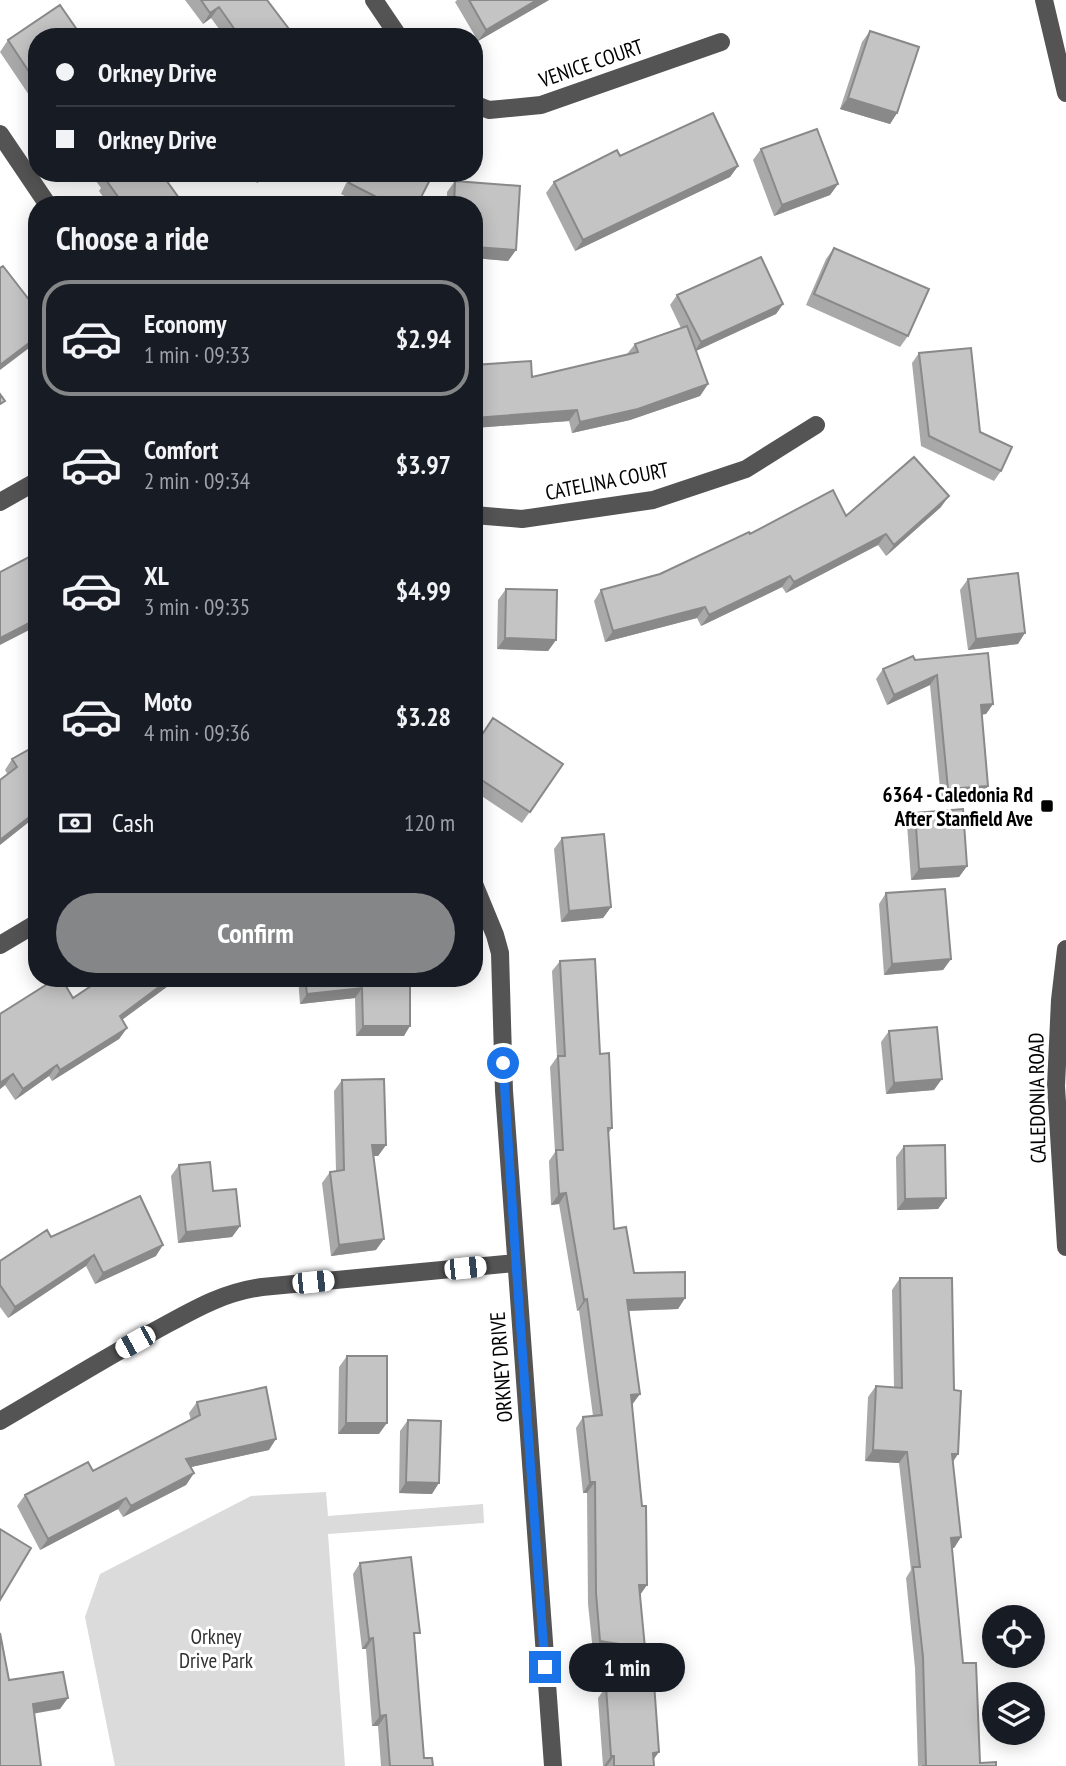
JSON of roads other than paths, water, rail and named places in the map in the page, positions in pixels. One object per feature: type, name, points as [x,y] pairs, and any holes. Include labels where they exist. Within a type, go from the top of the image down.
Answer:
[{"type":"street","points":[[374,0],[393,28]]},
{"type":"street","points":[[1044,0],[1066,93]]},
{"type":"street","name":"VENICE COURT","points":[[483,108],[489,110],[541,106],[721,42]]},
{"type":"street","points":[[0,134],[28,175]]},
{"type":"street","name":"CATELINA COURT","points":[[483,516],[522,519],[653,500],[746,469],[816,425]]},
{"type":"street","points":[[0,502],[28,486]]},
{"type":"street","name":"ORKNEY DRIVE","points":[[483,906],[500,953],[504,1091],[553,1766]]},
{"type":"street","points":[[0,945],[28,928]]},
{"type":"street","name":"CALEDONIA ROAD","points":[[1066,949],[1060,1000],[1056,1086],[1066,1247]]},
{"type":"street","points":[[0,1421],[92,1365],[200,1306],[232,1293],[262,1287],[516,1263]]},
{"type":"place","name":"6364 - Caledonia Rd After Stanfield Ave","points":[[1047,806]]},
{"type":"park label","name":"Orkney Drive Park","points":[[216,1648]]}]
